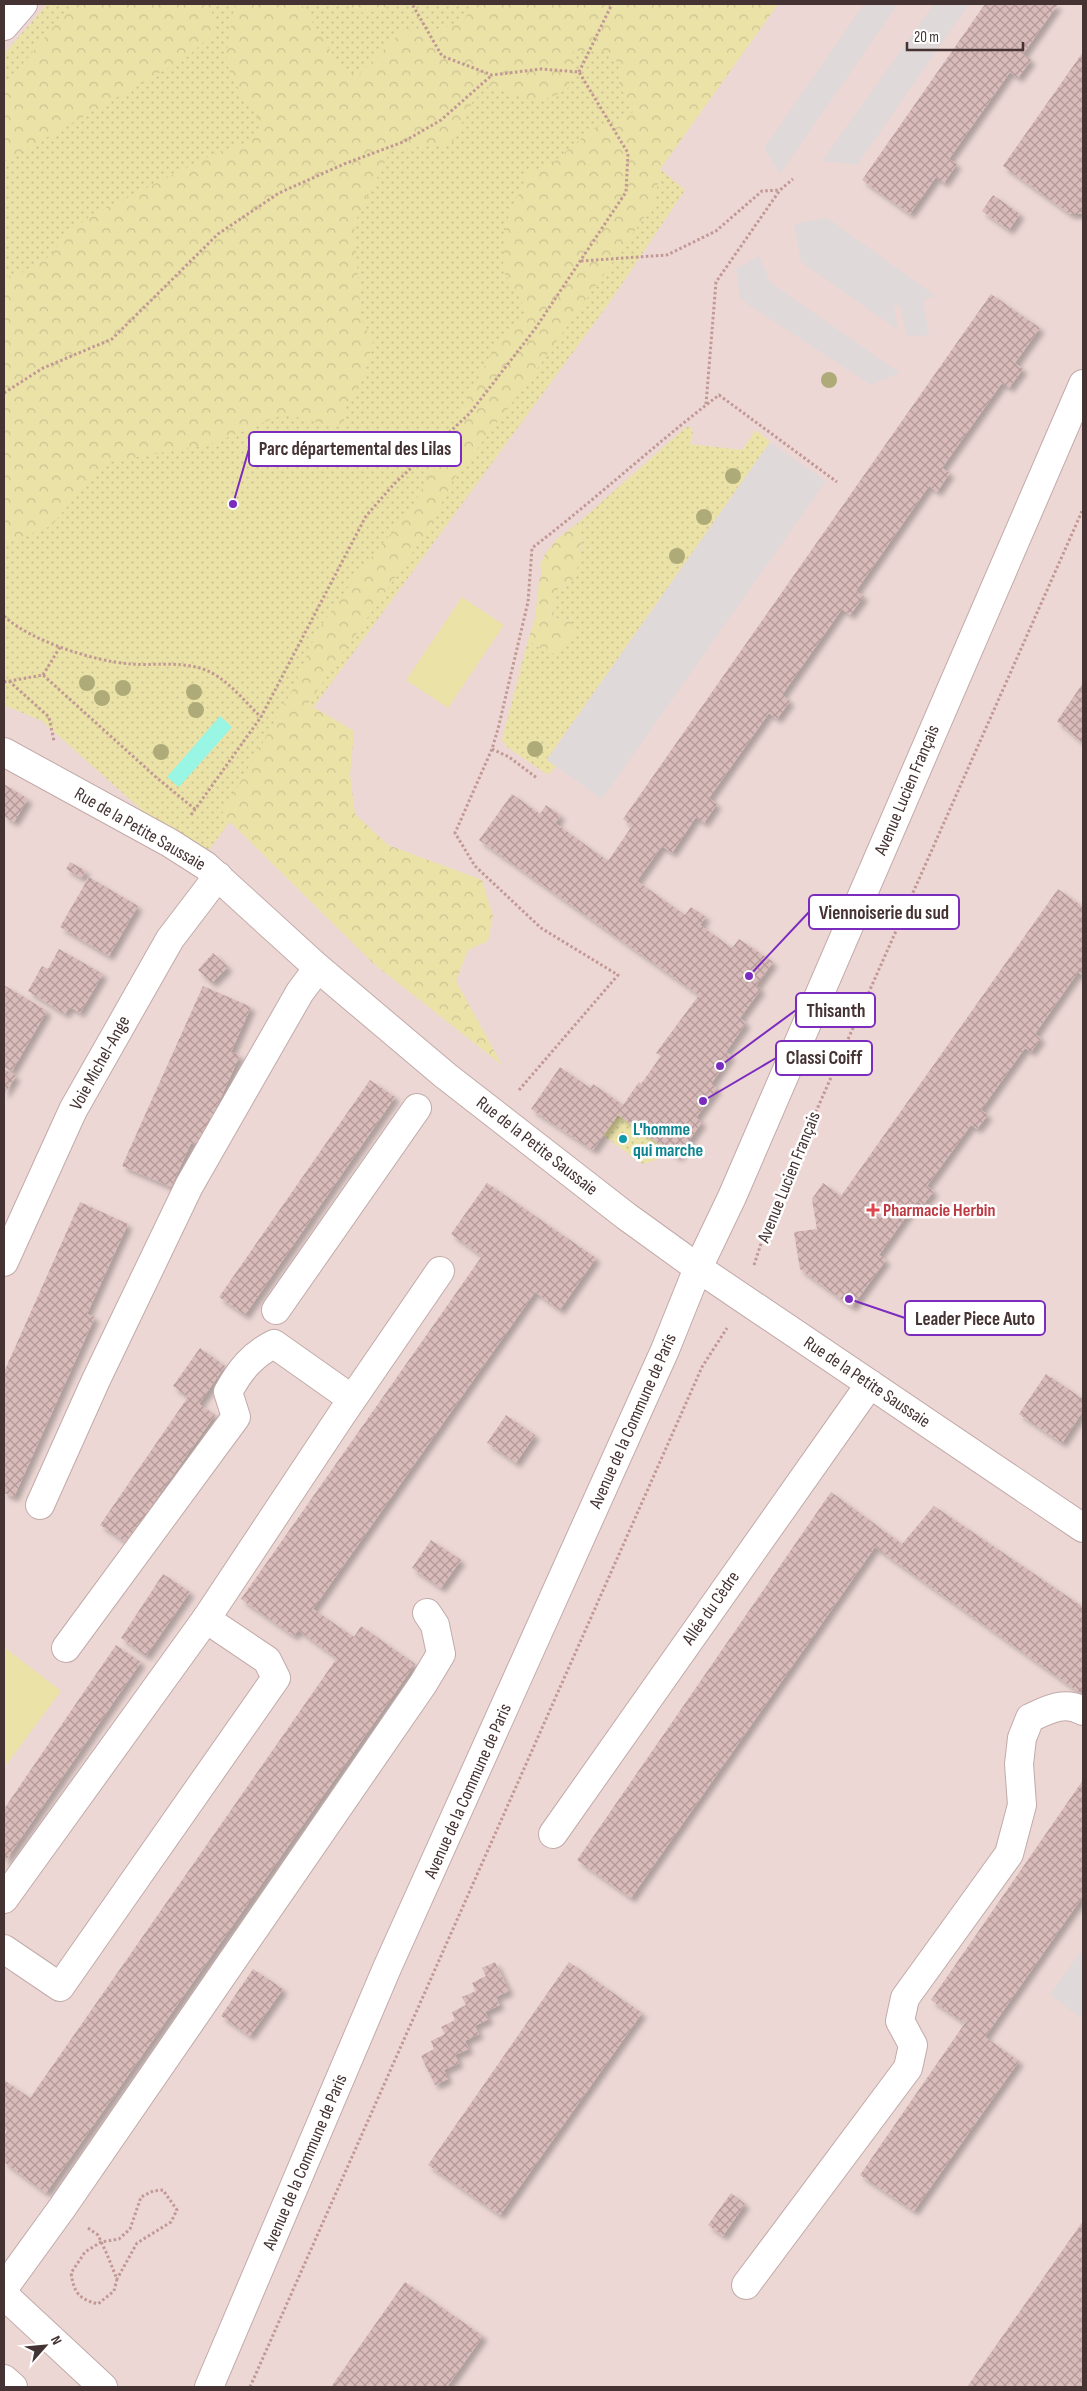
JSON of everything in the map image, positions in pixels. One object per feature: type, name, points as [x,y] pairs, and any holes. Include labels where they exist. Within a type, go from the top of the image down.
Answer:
[{"type":"street","points":[[4,26],[23,4]]},
{"type":"street","name":"Avenue Lucien Français","points":[[732,1197],[1077,420],[1083,384]]},
{"type":"street","name":"Rue de la Petite Saussaie","points":[[4,752],[170,842],[218,876],[318,968],[446,1076],[626,1216],[698,1268],[1083,1528]]},
{"type":"street","name":"Voie Michel-Ange","points":[[4,1262],[73,1110],[170,939],[218,876]]},
{"type":"street","points":[[40,1505],[96,1380],[189,1186],[300,992],[318,968]]},
{"type":"street","points":[[276,1310],[417,1108]]},
{"type":"street","name":"Avenue de la Commune de Paris","points":[[209,2387],[387,1968],[665,1350],[698,1268],[732,1197]]},
{"type":"street","points":[[4,1898],[206,1619],[352,1398],[440,1271]]},
{"type":"street","points":[[66,1648],[236,1417],[228,1392],[238,1373],[258,1352],[274,1344],[352,1398]]},
{"type":"street","name":"Allée du Cèdre","points":[[553,1834],[870,1384]]},
{"type":"street","points":[[4,2288],[62,2208],[423,1684],[441,1654],[435,1625],[427,1613]]},
{"type":"street","points":[[4,1949],[60,1987],[276,1678],[267,1660],[206,1619]]},
{"type":"street","points":[[746,2285],[908,2068],[913,2045],[900,2021],[905,1998],[1009,1854],[1022,1805],[1018,1764],[1022,1738],[1030,1718],[1052,1708],[1074,1706],[1083,1712]]},
{"type":"street","points":[[4,2295],[103,2387]]},
{"type":"street","points":[[4,2379],[13,2387]]},
{"type":"path","points":[[412,4],[442,56],[492,75],[541,69],[579,72]]},
{"type":"path","points":[[579,72],[612,4]]},
{"type":"path","points":[[186,820],[196,810],[261,717],[366,516],[394,484],[470,413],[536,329],[626,192],[628,153],[579,72]]},
{"type":"path","points":[[4,393],[43,368],[112,340],[218,234],[279,193],[344,164],[403,142],[441,120],[492,75]]},
{"type":"path","points":[[706,404],[716,282],[780,190],[793,179]]},
{"type":"path","points":[[580,261],[667,255],[716,231],[762,191],[780,190]]},
{"type":"path","points":[[513,1097],[618,975],[541,928],[475,866],[456,833],[492,749],[528,602],[532,548],[583,508],[663,438],[719,394],[837,482]]},
{"type":"path","name":"Avenue Lucien Français","points":[[743,1298],[771,1213],[1083,509]]},
{"type":"path","points":[[4,616],[23,630],[60,647],[98,658],[129,664],[204,669],[230,686],[261,717]]},
{"type":"path","points":[[4,682],[43,675],[60,647]]},
{"type":"path","points":[[43,675],[157,778],[196,810]]},
{"type":"path","points":[[9,682],[49,717],[55,744]]},
{"type":"path","points":[[492,749],[509,757],[537,778]]},
{"type":"path","points":[[250,2387],[702,1368],[736,1314],[743,1298]]},
{"type":"path","points":[[163,2190],[177,2210],[171,2222],[137,2243],[117,2278],[114,2291],[98,2304],[86,2301],[76,2293],[70,2273],[86,2252],[101,2242],[118,2239],[130,2230],[141,2197],[153,2191],[163,2190]]},
{"type":"path","points":[[101,2242],[117,2278]]},
{"type":"shaded area","points":[[4,4],[1083,4],[1083,2387],[4,2387]]},
{"type":"shaded area","points":[[864,4],[898,4],[780,174],[764,148]]},
{"type":"shaded area","points":[[934,4],[969,4],[857,165],[822,161]]},
{"type":"shaded area","points":[[827,218],[936,296],[923,299],[929,335],[907,337],[900,305],[894,306],[898,330],[801,262],[794,224]]},
{"type":"shaded area","points":[[759,256],[770,282],[900,373],[871,385],[747,304],[740,298],[736,269]]},
{"type":"shaded area","points":[[770,442],[826,481],[602,799],[547,760]]},
{"type":"shaded area","points":[[1083,1948],[1083,2019],[1050,1995]]},
{"type":"green space","points":[[47,4],[778,4],[660,169],[685,190],[609,303],[206,854],[163,829],[42,721],[4,705],[4,54]]},
{"type":"green space","points":[[73,4],[210,4],[216,31],[187,57],[4,162],[4,86]]},
{"type":"green space","points":[[235,4],[301,4],[344,72],[359,75],[404,29],[436,32],[465,19],[472,4],[778,4],[660,169],[655,202],[525,386],[453,480],[430,527],[308,704],[354,731],[350,775],[355,814],[388,845],[482,880],[493,916],[488,941],[468,950],[456,981],[502,1065],[374,964],[222,814],[294,687],[316,633],[358,573],[411,510],[497,342],[526,314],[520,297],[503,271],[504,227],[528,173],[551,164],[594,128],[619,122],[633,112],[619,84],[620,71],[615,57],[603,51],[573,51],[569,87],[558,94],[548,98],[529,98],[488,86],[475,97],[452,143],[391,150],[354,224],[361,318],[373,342],[363,379],[346,405],[343,428],[284,414],[214,443],[104,463],[51,526],[4,544],[4,278],[23,272],[50,256],[66,235],[89,217],[218,152],[251,141],[261,124],[237,87],[227,62],[228,42]]},
{"type":"green space","points":[[345,4],[394,4],[366,14]]},
{"type":"green space","points":[[686,427],[691,427],[693,434],[690,444],[742,450],[756,430],[770,442],[547,759],[556,766],[548,775],[506,746],[502,740],[528,640],[547,653],[570,620],[555,618],[552,610],[558,589],[569,582],[576,570],[580,557],[581,543],[578,523]]},
{"type":"green space","points":[[578,523],[581,542],[578,568],[572,581],[558,589],[552,610],[555,618],[570,620],[575,635],[557,653],[547,653],[528,640],[535,619],[539,581],[542,574],[540,565],[545,554],[557,539]]},
{"type":"green space","points":[[462,597],[504,625],[448,708],[406,680]]},
{"type":"green space","points":[[618,1115],[665,1148],[656,1160],[643,1164],[603,1135]]},
{"type":"green space","points":[[4,1647],[61,1691],[4,1768]]},
{"type":"water","points":[[220,716],[232,727],[179,787],[167,777]]},
{"type":"building","points":[[985,4],[1058,4],[1023,54],[1031,60],[1018,78],[1010,72],[949,159],[957,164],[944,183],[936,177],[910,214],[862,180]]},
{"type":"building","points":[[1083,52],[1083,214],[1070,214],[1003,166]]},
{"type":"building","points":[[993,195],[1020,214],[1009,230],[982,211]]},
{"type":"building","points":[[991,294],[1040,328],[1015,363],[1023,369],[1009,388],[1002,383],[942,468],[950,473],[937,492],[929,486],[856,591],[864,596],[850,615],[842,609],[782,695],[790,701],[777,719],[769,713],[709,798],[717,804],[704,823],[696,817],[672,853],[662,846],[637,881],[685,915],[691,907],[706,917],[700,925],[732,948],[739,939],[773,962],[756,986],[761,989],[740,1018],[746,1023],[726,1052],[731,1055],[711,1084],[717,1088],[696,1118],[702,1122],[678,1157],[618,1115],[593,1150],[531,1109],[560,1067],[590,1088],[593,1084],[623,1105],[661,1056],[656,1053],[699,995],[479,840],[512,794],[540,814],[546,805],[561,816],[555,823],[608,861],[632,826],[623,819]]},
{"type":"building","points":[[1083,683],[1083,743],[1057,721]]},
{"type":"building","points":[[4,784],[28,799],[14,822],[4,816]]},
{"type":"building","points":[[70,862],[86,871],[82,878],[66,869]]},
{"type":"building","points":[[89,877],[138,906],[109,956],[60,927]]},
{"type":"building","points":[[1058,889],[1083,907],[1083,976],[1078,972],[1035,1034],[1041,1038],[1031,1052],[1025,1048],[981,1110],[988,1115],[977,1129],[971,1125],[927,1186],[934,1191],[923,1205],[917,1201],[879,1255],[886,1260],[852,1307],[800,1269],[794,1232],[817,1229],[812,1199],[823,1183],[841,1196]]},
{"type":"building","points":[[59,949],[103,974],[80,1013],[70,1007],[65,1014],[28,991],[42,966],[48,969]]},
{"type":"building","points":[[213,953],[228,967],[212,983],[198,970]]},
{"type":"building","points":[[4,985],[47,1011],[12,1071],[4,1067]]},
{"type":"building","points":[[203,986],[251,1007],[231,1052],[240,1055],[199,1146],[191,1143],[171,1187],[122,1166]]},
{"type":"building","points":[[4,1069],[16,1076],[4,1095]]},
{"type":"building","points":[[370,1080],[395,1097],[245,1315],[219,1297]]},
{"type":"building","points":[[487,1183],[596,1258],[560,1310],[535,1292],[313,1609],[354,1637],[361,1626],[415,1664],[46,2193],[4,2162],[4,2136],[7,2131],[4,2129],[4,2080],[30,2098],[337,1658],[298,1630],[294,1636],[241,1599],[482,1256],[451,1234]]},
{"type":"building","points":[[80,1202],[128,1224],[87,1314],[95,1317],[14,1497],[4,1493],[4,1372]]},
{"type":"building","points":[[200,1348],[225,1366],[199,1404],[215,1415],[126,1542],[100,1525],[188,1397],[173,1386]]},
{"type":"building","points":[[1046,1374],[1083,1399],[1083,1411],[1062,1443],[1019,1414]]},
{"type":"building","points":[[506,1415],[535,1435],[516,1463],[487,1443]]},
{"type":"building","points":[[831,1492],[902,1544],[934,1506],[1083,1607],[1083,1695],[875,1547],[631,1898],[577,1860]]},
{"type":"building","points":[[431,1540],[461,1560],[441,1588],[412,1568]]},
{"type":"building","points":[[163,1574],[190,1592],[146,1656],[121,1638]]},
{"type":"building","points":[[116,1645],[141,1662],[4,1863],[4,1809]]},
{"type":"building","points":[[1083,1780],[1083,1896],[985,2037],[1019,2061],[914,2211],[860,2175],[965,2023],[931,2000]]},
{"type":"building","points":[[495,1962],[509,1991],[496,1997],[500,2005],[485,2012],[489,2019],[475,2026],[479,2034],[465,2041],[469,2049],[455,2055],[459,2063],[444,2070],[448,2079],[435,2085],[421,2056],[434,2049],[431,2041],[445,2034],[441,2027],[455,2020],[452,2012],[466,2005],[462,1997],[476,1991],[472,1983],[486,1976],[482,1968]]},
{"type":"building","points":[[569,1962],[642,2013],[500,2215],[428,2165]]},
{"type":"building","points":[[253,1969],[283,1989],[250,2036],[221,2016]]},
{"type":"building","points":[[731,2193],[745,2204],[723,2236],[708,2225]]},
{"type":"building","points":[[1083,2221],[1083,2387],[967,2387]]},
{"type":"building","points":[[405,2282],[483,2336],[447,2387],[331,2387]]},
{"type":"place","name":"Parc départemental des Lilas","points":[[233,504]]},
{"type":"place","name":"Viennoiserie du sud","points":[[749,976]]},
{"type":"place","name":"Thisanth","points":[[720,1066]]},
{"type":"place","name":"Classi Coiff","points":[[703,1101]]},
{"type":"place","name":"L'homme qui marche","points":[[623,1139]]},
{"type":"place","name":"Pharmacie Herbin","points":[[873,1210]]},
{"type":"place","name":"Leader Piece Auto","points":[[849,1299]]}]
